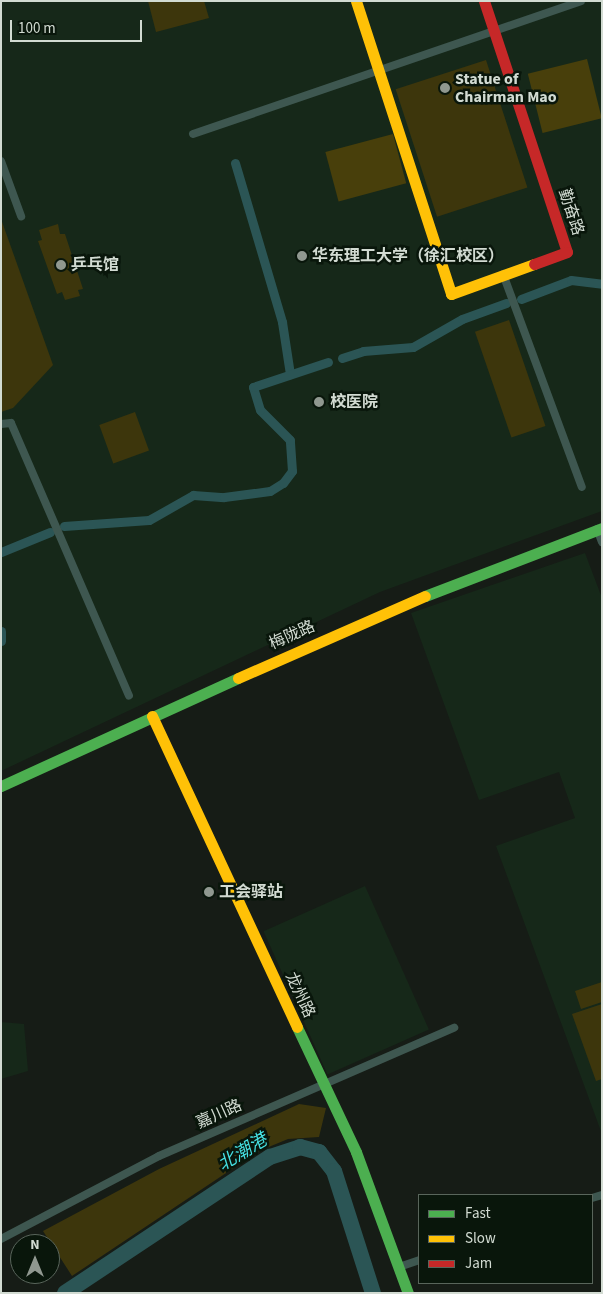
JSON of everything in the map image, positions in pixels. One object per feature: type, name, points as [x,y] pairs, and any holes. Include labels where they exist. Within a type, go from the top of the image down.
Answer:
[{"type":"street","name":"勤奋路","points":[[356,1],[377,71],[451,294],[567,252],[484,1]]},
{"type":"street","points":[[193,134],[581,1]]},
{"type":"street","points":[[1,161],[21,216]]},
{"type":"street","points":[[503,274],[582,487]]},
{"type":"street","points":[[1,424],[11,423],[129,696]]},
{"type":"street","points":[[600,529],[602,542]]},
{"type":"street","name":"梅陇路","points":[[1,786],[152,716],[434,591],[600,529]]},
{"type":"street","name":"龙州路","points":[[152,716],[369,1181],[408,1293]]},
{"type":"street","name":"嘉川路","points":[[1,1239],[115,1177],[454,1028]]},
{"type":"street","points":[[399,1267],[418,1260]]},
{"type":"shaded area","name":"华东理工大学（徐汇校区）","points":[[1,1],[602,1],[602,511],[380,592],[1,771]]},
{"type":"shaded area","points":[[148,1],[204,1],[209,18],[156,32]]},
{"type":"shaded area","points":[[587,59],[602,118],[543,133],[528,74]]},
{"type":"shaded area","points":[[486,60],[527,187],[437,217],[396,89]]},
{"type":"shaded area","points":[[393,134],[406,183],[339,201],[325,152]]},
{"type":"shaded area","points":[[1,219],[53,365],[13,408],[1,412]]},
{"type":"shaded area","name":"乒乓馆","points":[[58,224],[60,234],[65,234],[83,289],[78,290],[80,296],[65,300],[62,292],[57,294],[38,241],[42,240],[39,230]]},
{"type":"shaded area","points":[[509,320],[545,426],[511,438],[475,332]]},
{"type":"shaded area","points":[[135,412],[149,451],[113,464],[99,425]]},
{"type":"shaded area","points":[[585,553],[602,598],[602,1134],[496,846],[575,818],[559,772],[479,800],[411,613]]},
{"type":"shaded area","points":[[365,886],[429,1029],[327,1075],[264,931]]},
{"type":"shaded area","points":[[602,982],[602,1002],[581,1009],[575,991]]},
{"type":"shaded area","points":[[602,1004],[602,1079],[596,1081],[572,1014]]},
{"type":"shaded area","points":[[1,1022],[24,1024],[28,1071],[1,1079]]},
{"type":"shaded area","points":[[299,1104],[326,1108],[319,1137],[288,1139],[259,1151],[72,1276],[60,1257],[60,1234],[45,1234],[43,1231],[159,1169]]},
{"type":"waterway","points":[[235,163],[282,322],[290,374]]},
{"type":"waterway","points":[[521,299],[571,280],[602,284]]},
{"type":"waterway","points":[[342,358],[363,351],[413,347],[462,319],[506,303]]},
{"type":"waterway","points":[[64,526],[149,520],[193,495],[224,497],[270,491],[283,483],[292,471],[290,440],[260,410],[253,387],[328,362]]},
{"type":"waterway","points":[[1,552],[50,532]]},
{"type":"waterway","points":[[1,631],[1,641]]},
{"type":"waterway","name":"北潮港","points":[[65,1293],[270,1157],[300,1147],[319,1152],[334,1171],[373,1293]]},
{"type":"traffic: fast","points":[[425,596],[602,528]]},
{"type":"traffic: fast","points":[[1,786],[238,678]]},
{"type":"traffic: fast","points":[[297,1027],[356,1152],[408,1293]]},
{"type":"traffic: slow","points":[[356,1],[451,294],[534,264]]},
{"type":"traffic: slow","points":[[238,678],[425,596]]},
{"type":"traffic: slow","points":[[152,716],[297,1027]]},
{"type":"traffic: jam","points":[[484,1],[567,252],[534,264]]},
{"type":"place","name":"Statue of Chairman Mao","points":[[445,88]]},
{"type":"place","name":"华东理工大学（徐汇校区）","points":[[302,256]]},
{"type":"place","name":"乒乓馆","points":[[61,265]]},
{"type":"place","name":"校医院","points":[[319,402]]},
{"type":"place","name":"工会驿站","points":[[209,892]]}]
